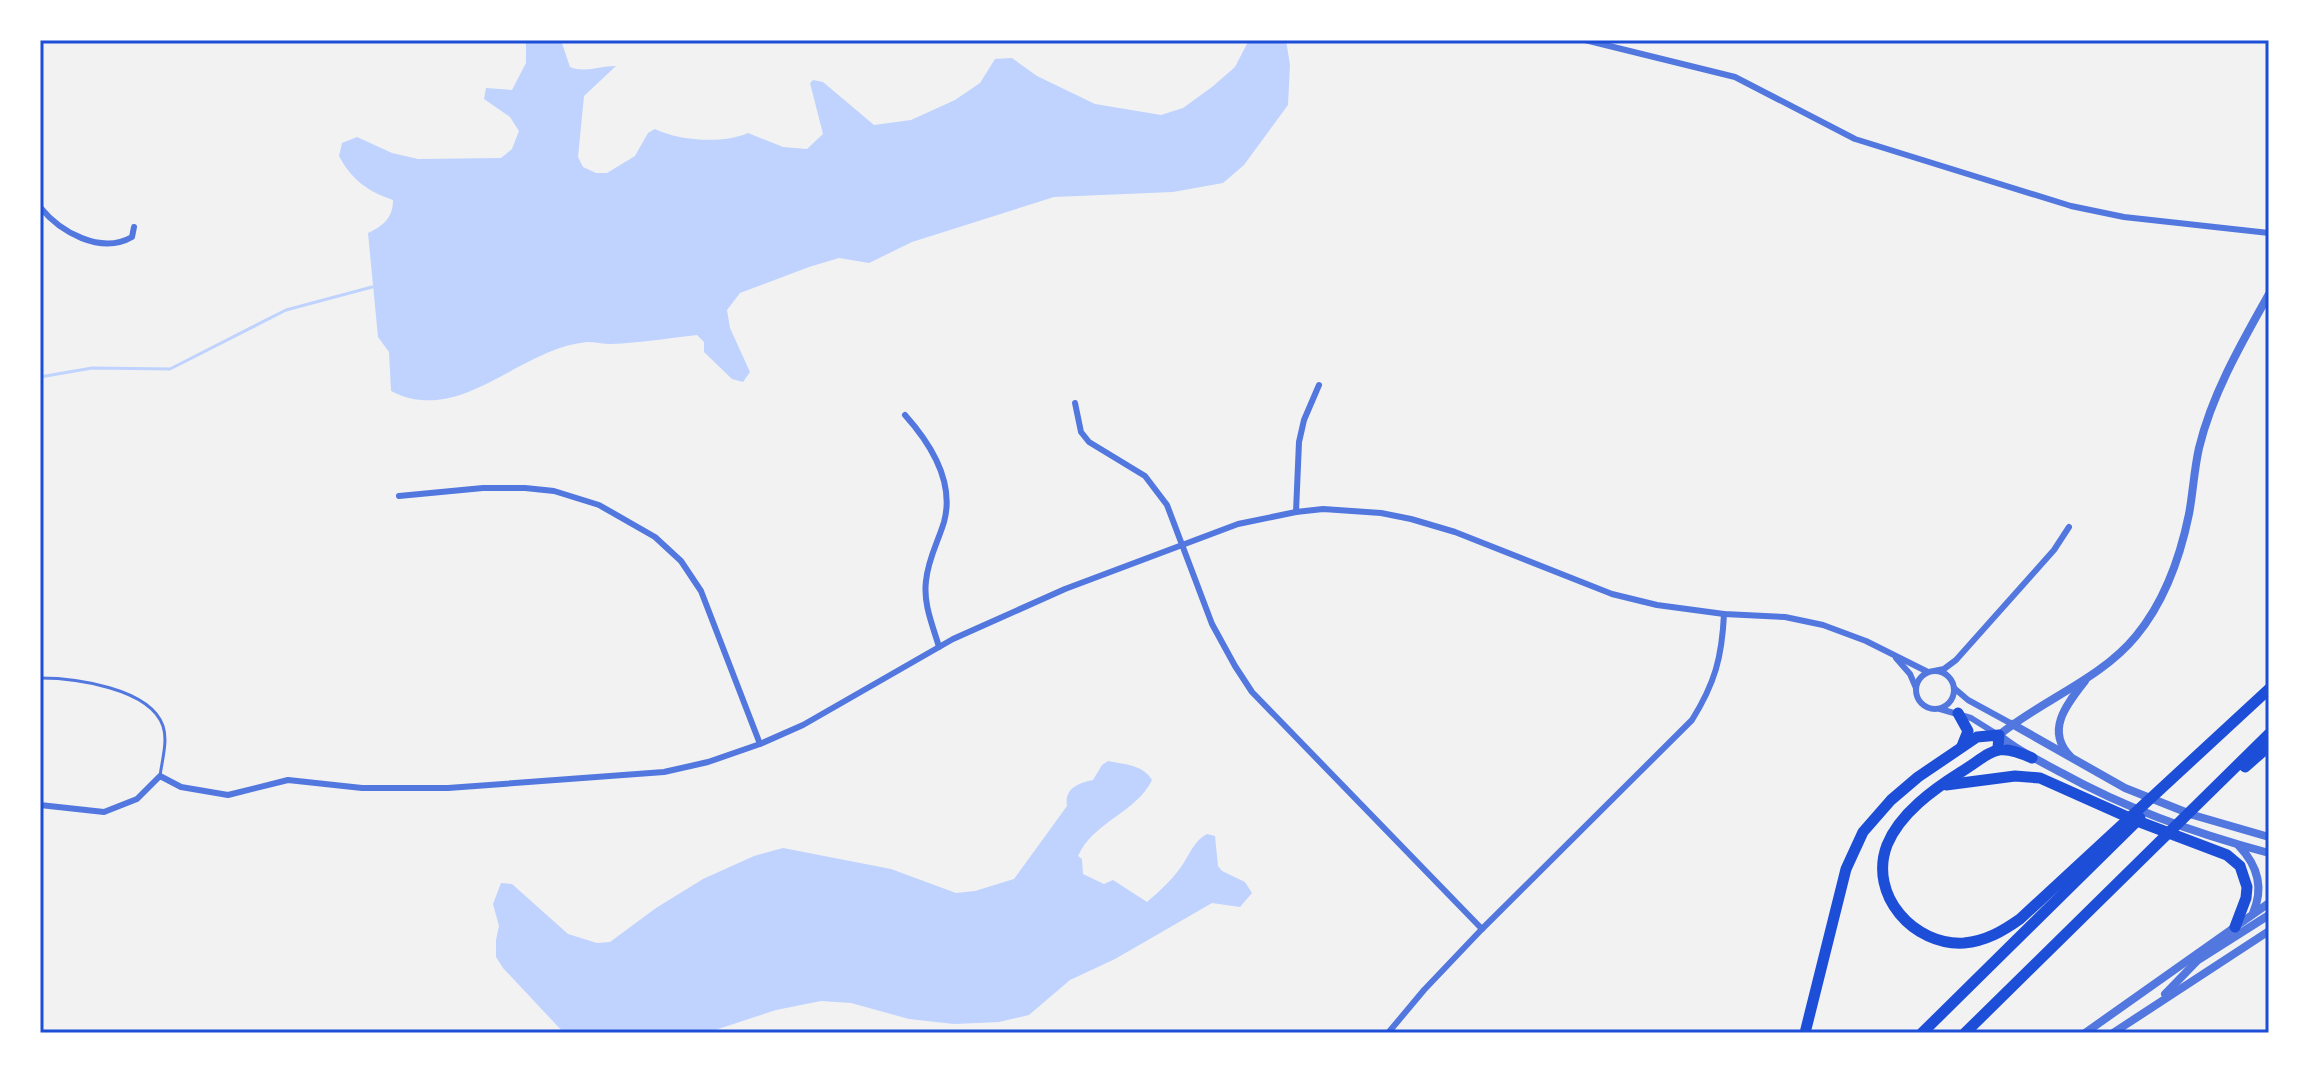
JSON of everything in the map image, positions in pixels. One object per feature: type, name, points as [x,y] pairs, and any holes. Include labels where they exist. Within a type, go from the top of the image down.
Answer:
[{"type":"highway","points":[[2032,758],[2010,749],[1998,748],[1940,786],[1902,822],[1887,845],[1884,868],[1886,889],[1904,920],[1925,935],[1951,943],[1987,938],[2020,919],[2269,690]]},
{"type":"highway","points":[[1922,1033],[2269,690]]},
{"type":"highway","points":[[1958,713],[1968,731],[1966,741],[1959,749]]},
{"type":"highway","points":[[1965,1033],[2269,734]]},
{"type":"highway","points":[[1805,1033],[1846,869],[1863,832],[1904,788],[1977,737],[1999,735],[1998,748]]},
{"type":"highway","points":[[2142,857],[2269,746]]},
{"type":"highway","points":[[1940,786],[2015,776],[2070,784],[2132,819],[2204,840],[2231,857],[2245,875],[2246,898],[2235,927]]},
{"type":"street","points":[[1585,40],[1735,77],[1855,139],[2071,206],[2124,217],[2269,233]]},
{"type":"street","points":[[40,207],[57,225],[86,239],[124,241],[132,237],[134,227]]},
{"type":"street","points":[[1999,735],[2129,645],[2148,621],[2165,591],[2188,516],[2205,429],[2232,363],[2269,294]]},
{"type":"street","points":[[1296,512],[1299,442],[1304,420],[1319,385]]},
{"type":"street","points":[[1075,403],[1081,432],[1089,442],[1135,468],[1155,486],[1167,505],[1212,624],[1252,692],[1482,929]]},
{"type":"street","points":[[905,415],[931,450],[946,490],[945,520],[930,558],[925,584],[927,609],[939,647]]},
{"type":"street","points":[[399,496],[483,488],[554,491],[599,505],[655,537],[681,561],[701,591],[760,744]]},
{"type":"street","points":[[40,805],[104,812],[137,799],[160,776],[181,787],[228,795],[288,780],[362,788],[448,788],[664,772],[708,762],[760,744],[803,725],[939,647],[1065,589],[1181,544],[1238,524],[1296,512],[1353,510],[1411,519],[1455,532],[1612,594],[1657,605],[1724,614],[1785,617],[1852,634],[1893,656],[1944,673],[1968,700],[2125,788],[2221,824],[2269,837]]},
{"type":"street","points":[[1916,688],[1921,676],[1944,669],[1956,660],[2054,550],[2069,527]]},
{"type":"street","points":[[1388,1033],[1482,929],[1692,720],[1708,695],[1717,671],[1722,650],[1724,614]]},
{"type":"street","points":[[1893,656],[1906,668],[1921,703],[1958,713],[1999,735],[2070,784]]},
{"type":"street","points":[[1935,709],[1949,702],[1956,660]]},
{"type":"street","points":[[2088,767],[2065,750],[2058,728],[2066,706],[2090,673]]},
{"type":"street","points":[[2204,840],[2269,853]]},
{"type":"street","points":[[2239,845],[2251,860],[2258,878],[2259,896],[2253,915]]},
{"type":"street","points":[[2085,1033],[2269,903]]},
{"type":"street","points":[[2159,1001],[2198,960],[2269,915]]},
{"type":"street","points":[[2113,1033],[2269,931]]},
{"type":"lane","points":[[40,678],[71,679],[108,687],[154,712],[160,719],[165,737],[160,776]]},
{"type":"water","points":[[526,40],[561,40],[570,67],[576,69],[616,66],[584,96],[578,157],[583,167],[596,173],[607,173],[635,156],[648,133],[655,129],[701,140],[726,139],[748,133],[783,147],[807,149],[823,134],[810,83],[813,80],[823,82],[874,125],[911,120],[955,100],[980,83],[995,59],[1012,58],[1037,76],[1095,104],[1161,115],[1183,108],[1212,87],[1235,67],[1249,40],[1286,40],[1290,65],[1288,105],[1244,165],[1223,183],[1173,192],[1054,197],[912,242],[869,263],[839,258],[740,293],[727,310],[730,328],[750,372],[743,382],[732,379],[704,352],[704,342],[697,335],[608,344],[587,342],[562,347],[465,393],[441,399],[416,399],[391,391],[389,352],[378,337],[368,233],[386,221],[393,200],[375,193],[349,172],[339,156],[342,143],[357,137],[392,153],[418,159],[501,158],[512,149],[519,131],[510,117],[484,99],[486,88],[512,90],[526,63]]},
{"type":"water","points":[[1108,761],[1139,768],[1152,780],[1136,801],[1085,844],[1078,856],[1082,859],[1083,874],[1104,884],[1113,880],[1147,902],[1171,880],[1196,843],[1207,834],[1215,836],[1218,866],[1245,882],[1252,893],[1240,907],[1212,903],[1115,959],[1070,980],[1029,1015],[999,1022],[954,1024],[909,1019],[851,1003],[821,1001],[776,1010],[706,1033],[564,1033],[496,957],[499,926],[493,904],[501,883],[512,884],[568,934],[597,943],[610,942],[703,879],[754,856],[783,848],[891,869],[956,893],[975,891],[1014,879],[1067,806],[1070,791],[1093,780]]},
{"type":"waterway","points":[[40,377],[92,368],[170,369],[286,310],[372,287]]}]
